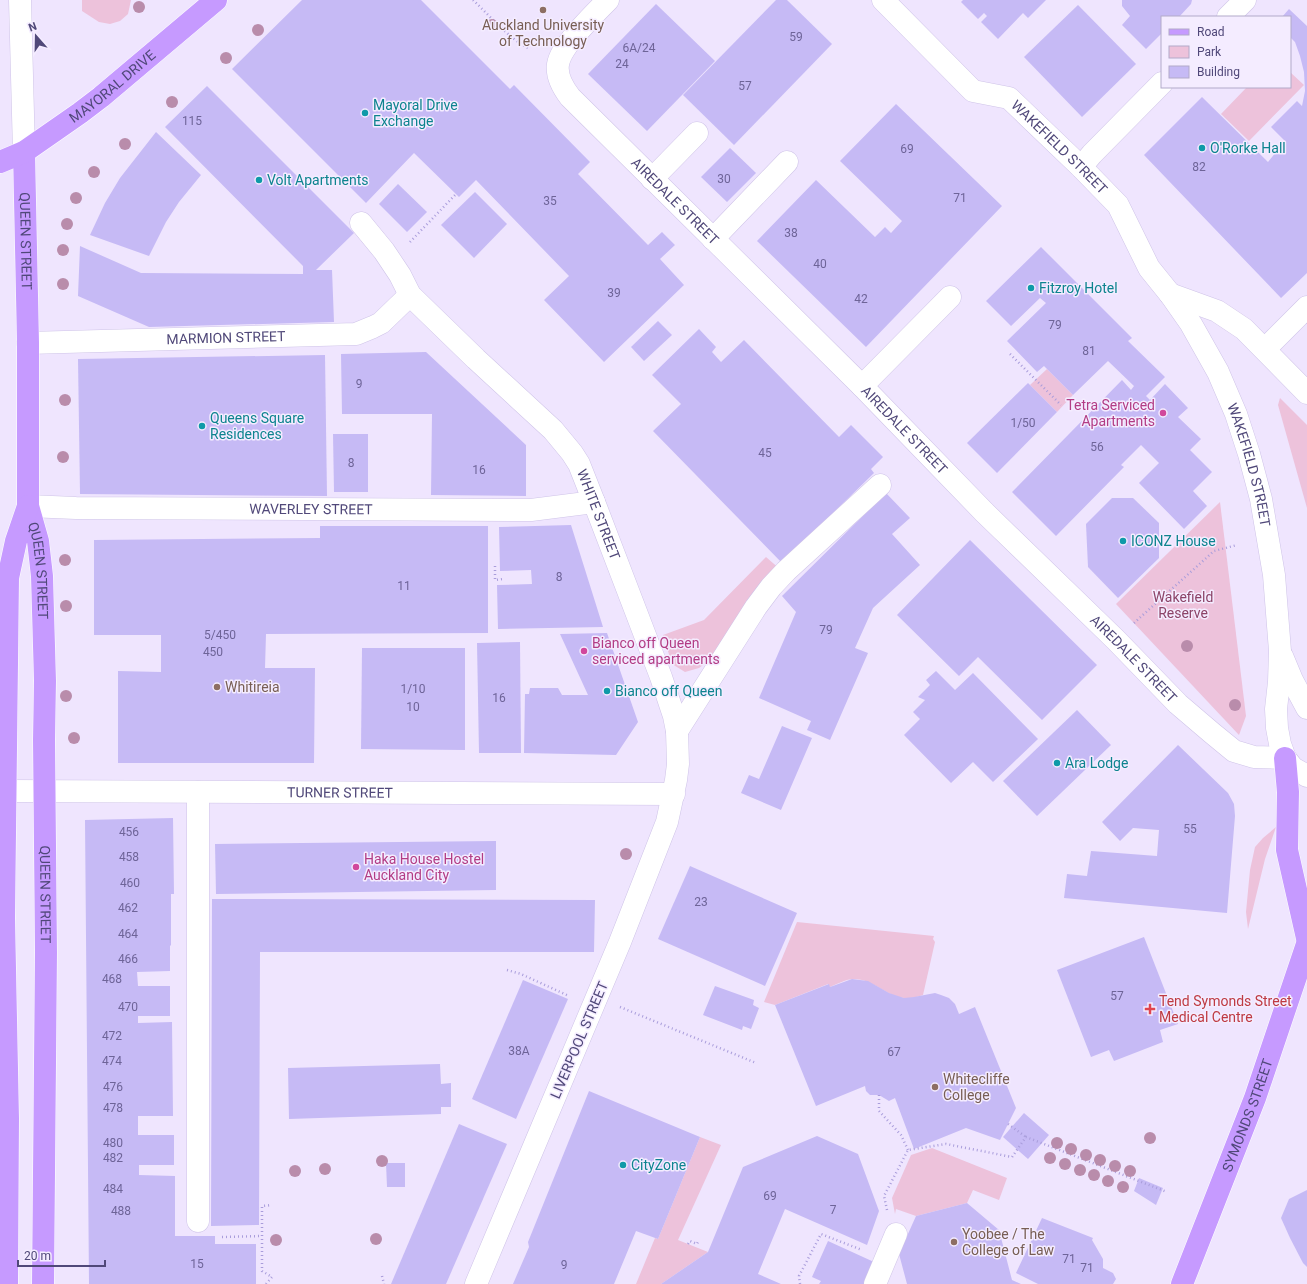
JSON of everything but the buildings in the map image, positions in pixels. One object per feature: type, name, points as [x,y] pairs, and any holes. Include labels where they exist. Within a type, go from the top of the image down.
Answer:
[{"type":"main road","name":"MAYORAL DRIVE","points":[[0,162],[24,152],[101,97],[216,0]]},
{"type":"main road","name":"QUEEN STREET","points":[[24,152],[28,343],[28,506],[38,541],[42,576],[45,681],[44,790],[46,952],[43,1284]]},
{"type":"main road","name":"QUEEN STREET","points":[[7,1284],[8,1119],[3,1037],[8,578],[16,541],[28,506]]},
{"type":"main road","points":[[1285,758],[1288,792],[1287,850],[1307,938]]},
{"type":"main road","name":"SYMONDS STREET","points":[[1182,1284],[1255,1098],[1307,944]]},
{"type":"street","name":"QUEEN STREET","points":[[20,0],[24,152]]},
{"type":"street","name":"AIREDALE STREET","points":[[608,0],[562,50],[558,67],[561,83],[570,97],[862,386],[984,512],[1116,640],[1178,704],[1234,751],[1254,757],[1285,758]]},
{"type":"street","name":"WAKEFIELD STREET","points":[[883,0],[973,91],[1009,98],[1118,205],[1148,268],[1170,294],[1191,324],[1218,372],[1236,414],[1261,499],[1274,575],[1280,651],[1276,709],[1277,728],[1285,758]]},
{"type":"street","points":[[1229,16],[1245,0]]},
{"type":"street","points":[[1081,167],[1092,154],[1161,85]]},
{"type":"street","points":[[652,179],[697,133]]},
{"type":"street","points":[[713,239],[787,162]]},
{"type":"street","points":[[361,223],[384,251],[400,275],[410,296]]},
{"type":"street","name":"WAKEFIELD STREET","points":[[1170,294],[1217,311],[1244,329],[1307,393]]},
{"type":"street","name":"MARMION STREET","points":[[28,343],[356,334],[381,323],[410,296]]},
{"type":"street","name":"WHITE STREET","points":[[410,296],[553,430],[565,443],[579,464],[661,677],[674,716],[677,731],[678,764],[674,794]]},
{"type":"street","points":[[862,386],[950,297]]},
{"type":"street","points":[[1265,349],[1307,307]]},
{"type":"street","points":[[677,731],[756,607],[771,587],[786,571],[880,485]]},
{"type":"street","name":"WAVERLEY STREET","points":[[28,506],[76,508],[531,510],[594,502]]},
{"type":"street","name":"WAKEFIELD STREET","points":[[1280,651],[1292,680],[1307,708]]},
{"type":"street","points":[[1285,758],[1293,768],[1307,776]]},
{"type":"street","name":"TURNER STREET","points":[[6,791],[674,794]]},
{"type":"street","points":[[198,792],[198,1221]]},
{"type":"street","name":"LIVERPOOL STREET","points":[[476,1284],[620,942],[667,822],[674,794]]},
{"type":"street","points":[[875,1284],[892,1225]]},
{"type":"path","points":[[473,0],[520,44],[530,49]]},
{"type":"path","points":[[411,241],[456,194]]},
{"type":"path","points":[[1010,354],[1061,405]]},
{"type":"path","points":[[1131,626],[1214,552],[1237,545]]},
{"type":"path","points":[[495,566],[495,580],[503,579]]},
{"type":"path","points":[[508,970],[521,974],[568,996]]},
{"type":"path","points":[[619,1006],[756,1063]]},
{"type":"path","points":[[879,1095],[880,1111],[900,1135],[908,1150]]},
{"type":"path","points":[[1008,1124],[1026,1137],[1167,1192]]},
{"type":"path","points":[[908,1150],[946,1144],[1012,1158],[1026,1137]]},
{"type":"path","points":[[892,1225],[884,1196],[908,1150]]},
{"type":"path","points":[[266,1284],[272,1277],[262,1270],[262,1206],[272,1205]]},
{"type":"path","points":[[800,1284],[799,1276],[821,1234],[864,1251]]},
{"type":"path","points":[[222,1237],[262,1236]]},
{"type":"path","points":[[688,1244],[690,1241],[697,1244],[699,1240]]},
{"type":"path","points":[[382,1276],[384,1284]]},
{"type":"green space","points":[[82,0],[131,0],[128,14],[120,21],[110,24],[99,22],[82,11]]},
{"type":"green space","points":[[1291,73],[1304,85],[1249,141],[1221,114],[1246,88],[1291,88]]},
{"type":"green space","points":[[1047,369],[1073,395],[1057,412],[1030,385]]},
{"type":"green space","points":[[1280,398],[1307,425],[1307,508],[1278,405]]},
{"type":"green space","name":"Wakefield Reserve","points":[[1220,502],[1246,716],[1239,735],[1116,604]]},
{"type":"green space","points":[[766,557],[781,570],[715,656],[699,668],[685,672],[672,664],[663,635],[704,620]]},
{"type":"green space","points":[[1276,827],[1265,859],[1248,929],[1246,912],[1250,870],[1255,847]]},
{"type":"green space","points":[[797,922],[934,936],[933,939],[935,942],[923,995],[909,998],[897,997],[873,984],[861,980],[851,979],[830,987],[828,984],[775,1005],[764,1002]]},
{"type":"green space","points":[[700,1137],[721,1145],[678,1240],[708,1252],[661,1284],[636,1284],[655,1238],[658,1239]]},
{"type":"green space","points":[[932,1148],[1007,1178],[999,1200],[973,1190],[967,1203],[916,1216],[896,1209],[895,1214],[892,1198],[911,1155]]},
{"type":"place","name":"Auckland University of Technology","points":[[543,10]]},
{"type":"place","name":"Mayoral Drive Exchange","points":[[365,113]]},
{"type":"place","name":"O'Rorke Hall","points":[[1202,148]]},
{"type":"place","name":"Volt Apartments","points":[[259,180]]},
{"type":"place","name":"Fitzroy Hotel","points":[[1031,288]]},
{"type":"place","name":"Tetra Serviced Apartments","points":[[1163,413]]},
{"type":"place","name":"Queens Square Residences","points":[[202,426]]},
{"type":"place","name":"ICONZ House","points":[[1123,541]]},
{"type":"place","name":"Bianco off Queen serviced apartments","points":[[584,651]]},
{"type":"place","name":"Whitireia","points":[[217,687]]},
{"type":"place","name":"Bianco off Queen","points":[[607,691]]},
{"type":"place","name":"Ara Lodge","points":[[1057,763]]},
{"type":"place","name":"Haka House Hostel Auckland City","points":[[356,867]]},
{"type":"place","name":"Tend Symonds Street Medical Centre","points":[[1150,1009]]},
{"type":"place","name":"Whitecliffe College","points":[[935,1087]]},
{"type":"place","name":"CityZone","points":[[623,1165]]},
{"type":"place","name":"Yoobee / The College of Law","points":[[954,1242]]}]
